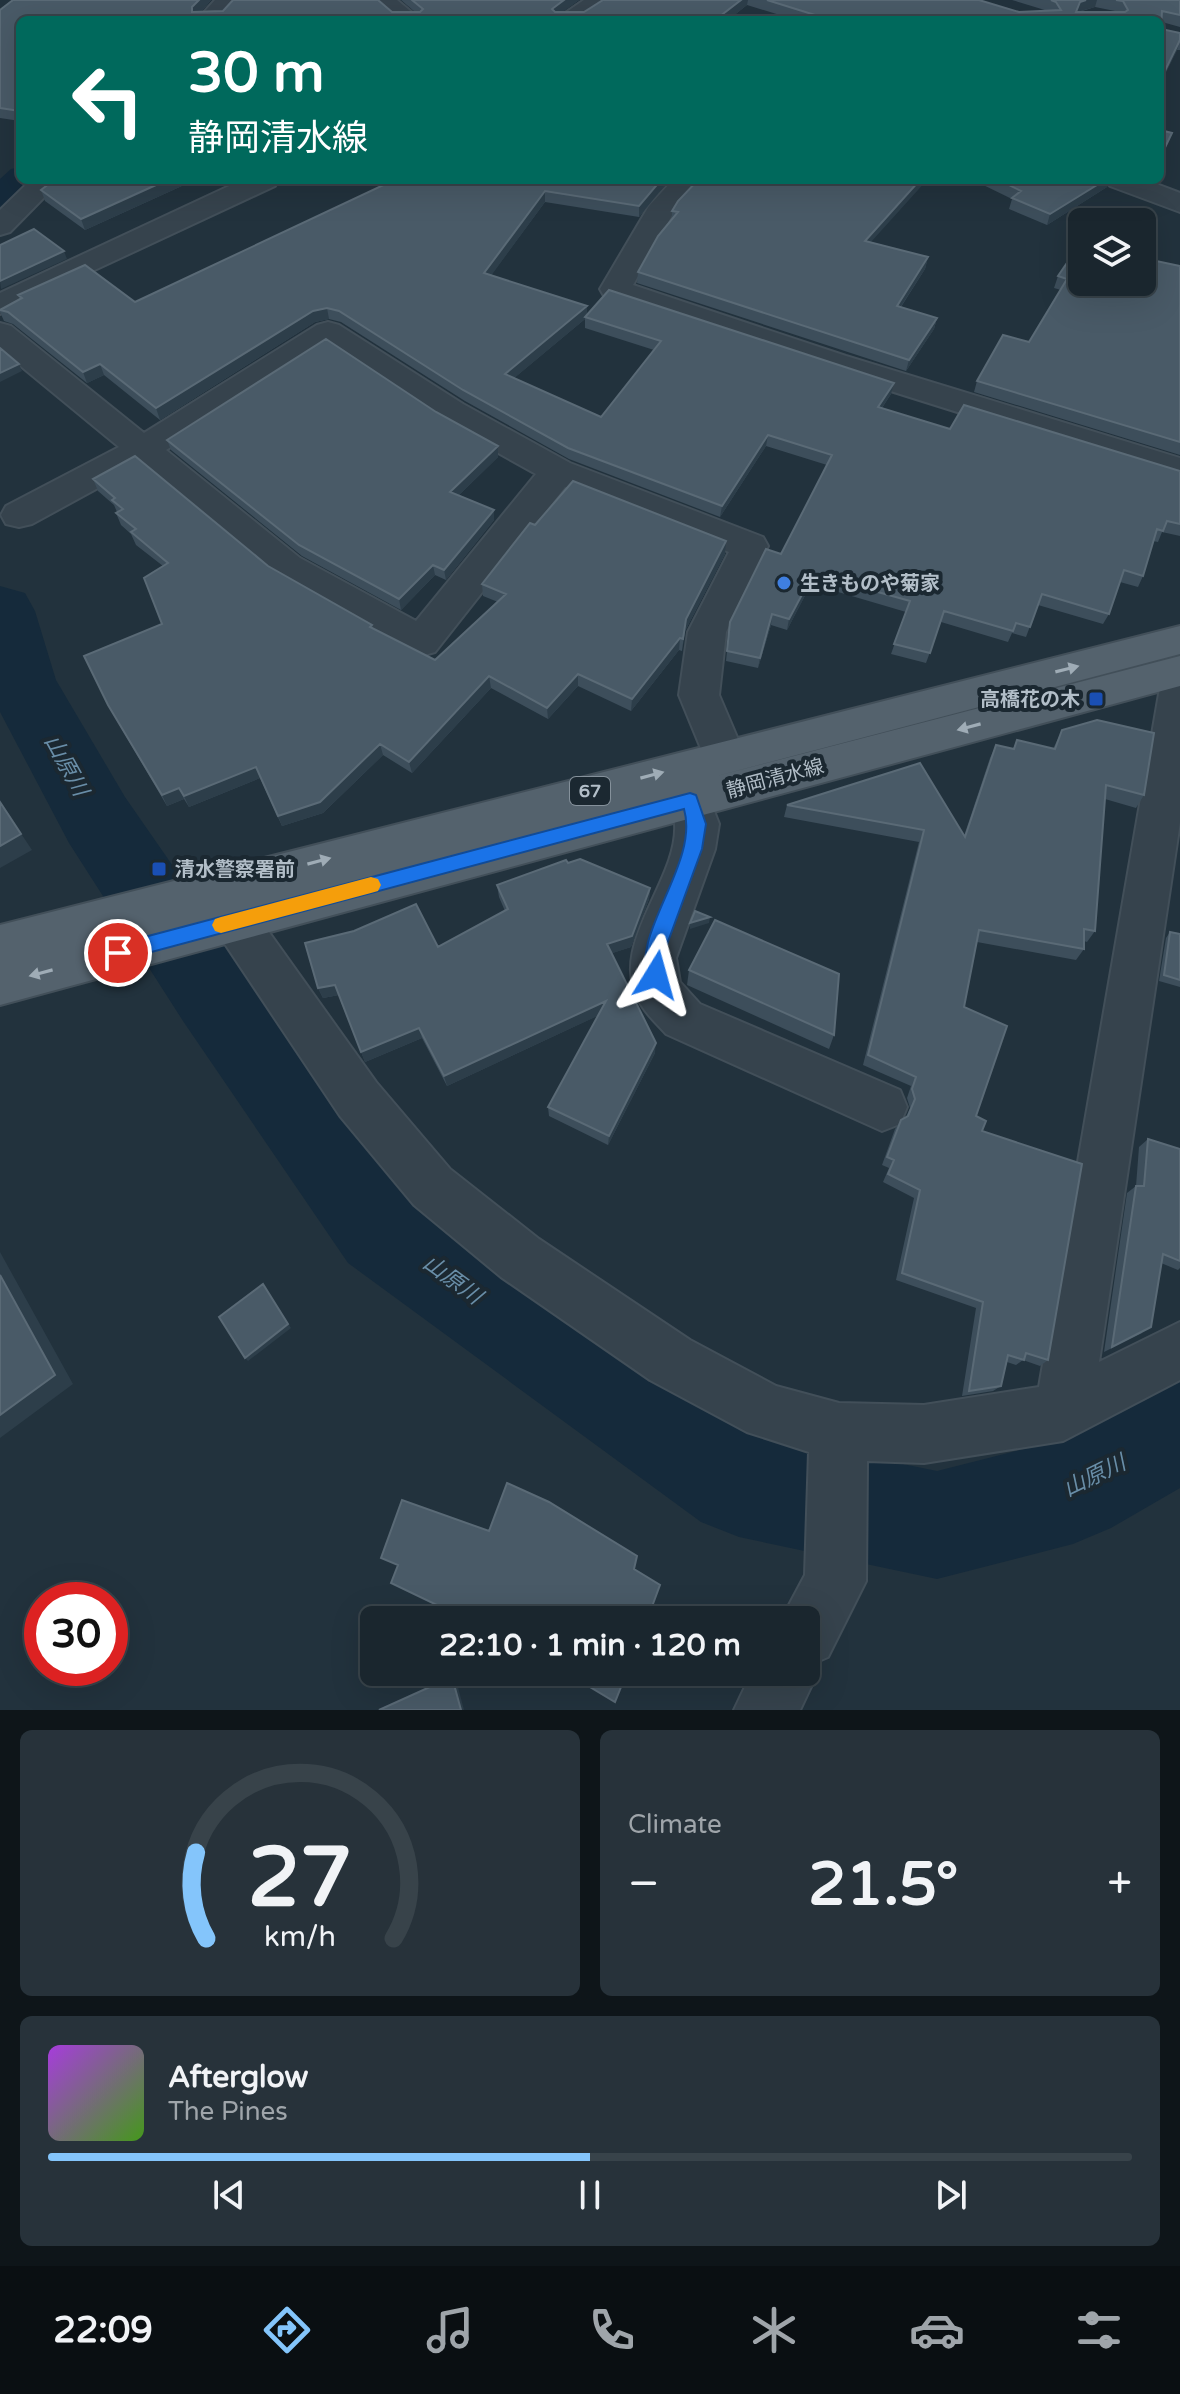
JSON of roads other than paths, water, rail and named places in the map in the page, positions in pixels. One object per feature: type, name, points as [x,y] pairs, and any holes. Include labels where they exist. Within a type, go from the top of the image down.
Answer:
[{"type":"main road","name":"静岡清水線","points":[[0,984],[227,904],[724,756],[1180,640]]},
{"type":"main road","name":"静岡清水線","points":[[0,945],[227,904],[690,800],[1180,671]]},
{"type":"street","points":[[213,16],[229,0]]},
{"type":"street","points":[[382,0],[404,16]]},
{"type":"street","points":[[574,16],[601,0]]},
{"type":"street","points":[[0,226],[43,184]]},
{"type":"street","points":[[0,305],[257,184]]},
{"type":"street","points":[[685,184],[663,206],[615,289],[835,363],[1180,470]]},
{"type":"street","points":[[1130,184],[1180,203]]},
{"type":"street","points":[[19,515],[143,449],[328,332],[451,412],[558,471],[750,546],[707,632],[699,695],[724,756]]},
{"type":"street","points":[[0,333],[287,567],[421,642],[558,471]]},
{"type":"street","points":[[1063,1412],[1180,688]]},
{"type":"street","points":[[690,800],[697,824],[693,849],[653,958],[658,991],[683,1019],[882,1107]]},
{"type":"street","points":[[227,904],[358,1099],[432,1187],[520,1258],[670,1360],[767,1412],[839,1432],[924,1434],[1063,1412],[1180,1350]]},
{"type":"street","points":[[820,1609],[835,1581],[839,1432]]},
{"type":"street","points":[[766,1710],[779,1686]]},
{"type":"waterway","points":[[0,208],[25,184]]},
{"type":"waterway","name":"山原川","points":[[0,611],[21,683],[97,820],[213,994],[382,1229],[739,1484],[937,1525],[1073,1490],[1180,1430]]},
{"type":"place","name":"生きものや菊家","points":[[784,583]]},
{"type":"place","name":"高橋花の木","points":[[1096,699]]},
{"type":"place","name":"清水警察署前","points":[[159,869]]}]
